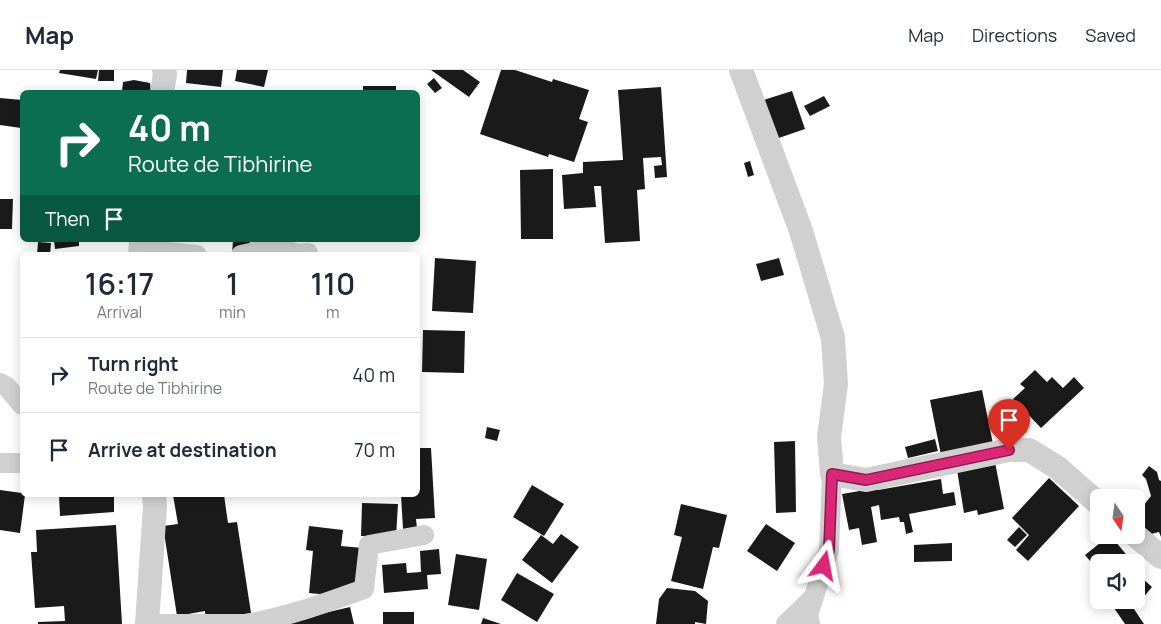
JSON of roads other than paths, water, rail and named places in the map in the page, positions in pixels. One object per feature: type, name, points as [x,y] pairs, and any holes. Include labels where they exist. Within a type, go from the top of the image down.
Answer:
[{"type":"street","points":[[741,70],[801,231],[833,338],[836,384],[829,437],[832,474],[829,550],[808,615],[810,624]]},
{"type":"street","points":[[141,248],[173,252]]},
{"type":"street","points":[[255,252],[273,248],[291,252]]},
{"type":"street","points":[[0,383],[7,387],[20,403]]},
{"type":"street","points":[[832,474],[866,480],[1009,450],[1029,450],[1058,468],[1090,496]]},
{"type":"street","points":[[0,463],[20,463]]},
{"type":"street","points":[[154,497],[147,624],[246,624],[271,620],[322,604],[364,589],[369,545],[424,535]]},
{"type":"street","points":[[1145,543],[1161,557]]},
{"type":"street","points":[[786,624],[813,598]]}]
